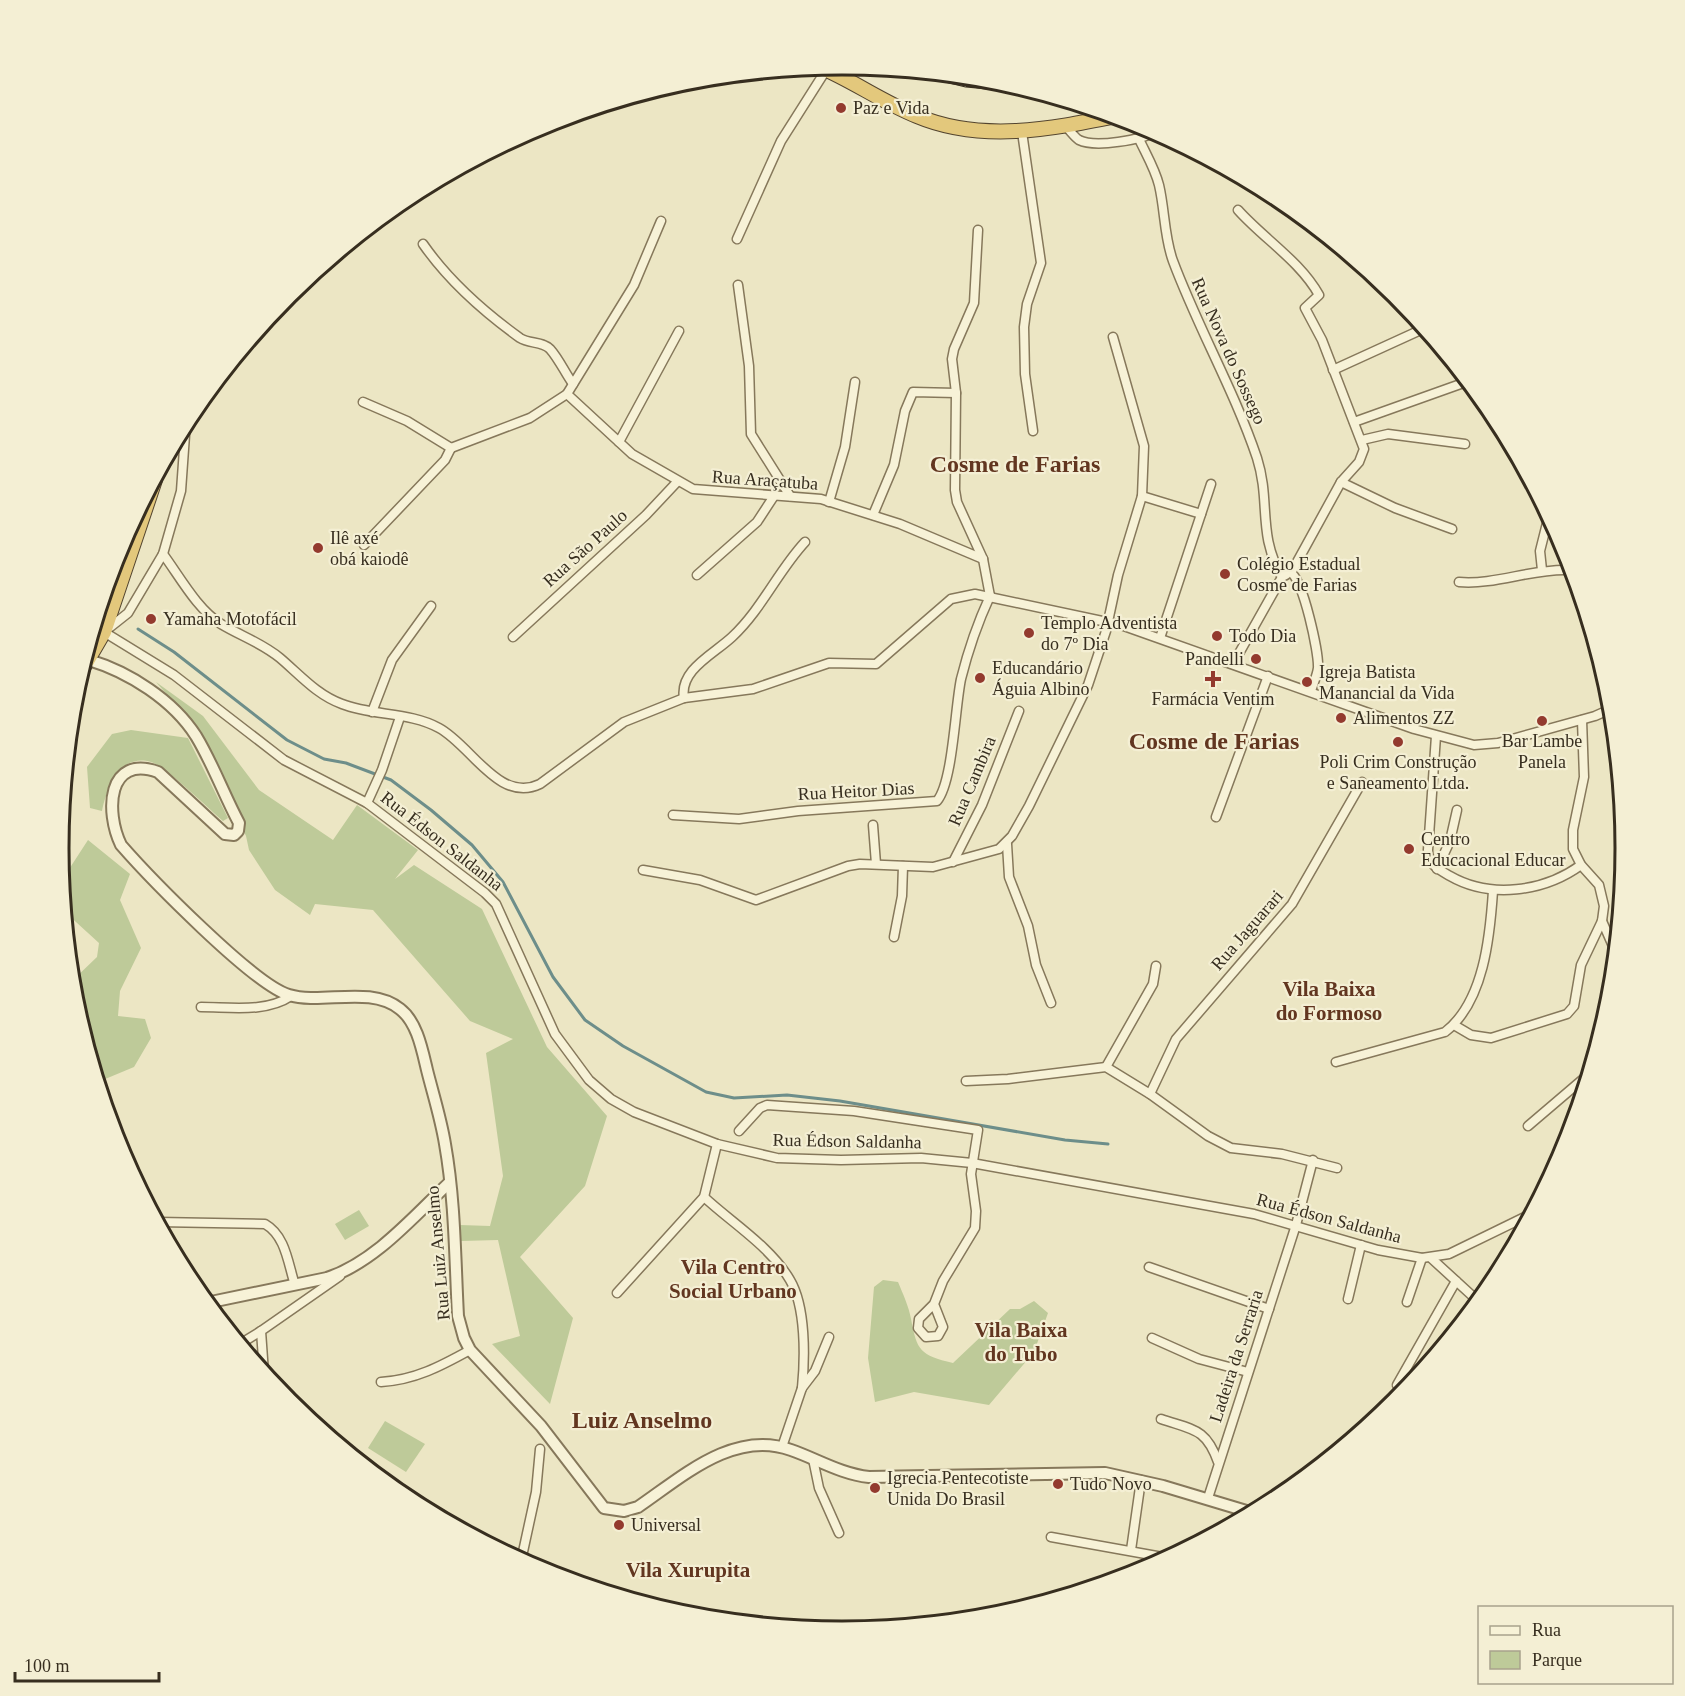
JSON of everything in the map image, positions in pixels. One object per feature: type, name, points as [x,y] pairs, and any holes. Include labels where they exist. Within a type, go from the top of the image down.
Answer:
[{"type":"highway","points":[[836,75],[900,109],[937,123],[979,131],[1022,132],[1100,119]]},
{"type":"highway","points":[[95,649],[104,632],[139,529]]},
{"type":"street","points":[[737,239],[781,141],[818,75]]},
{"type":"street","points":[[1065,126],[1077,138],[1087,142],[1139,139],[1145,136]]},
{"type":"street","points":[[1022,132],[1041,263],[1027,304],[1024,327],[1025,374],[1033,431]]},
{"type":"street","name":"Rua Nova do Sossego","points":[[1139,139],[1158,181],[1172,257],[1233,395],[1257,459],[1263,490],[1266,540],[1271,558],[1281,577]]},
{"type":"street","points":[[1233,664],[1281,577],[1291,573],[1341,482],[1362,456],[1362,440],[1322,340],[1305,308],[1319,295],[1311,282],[1238,210]]},
{"type":"street","points":[[364,545],[444,460],[451,448],[530,418],[567,394],[634,285],[661,221]]},
{"type":"street","points":[[978,230],[974,303],[952,359],[956,393],[956,496],[983,559],[990,596]]},
{"type":"street","points":[[423,244],[448,276],[504,325],[528,342],[543,344],[549,348],[573,384]]},
{"type":"street","points":[[738,285],[749,366],[751,434],[790,496]]},
{"type":"street","points":[[619,442],[679,331]]},
{"type":"street","points":[[1333,370],[1418,331]]},
{"type":"street","points":[[643,870],[700,880],[756,900],[848,866],[876,864],[933,867],[999,849],[1007,844],[1029,806],[1088,684],[1108,621],[1118,574],[1142,496],[1144,446],[1129,387],[1113,338]]},
{"type":"street","points":[[829,502],[845,447],[855,382]]},
{"type":"street","points":[[1354,422],[1461,384]]},
{"type":"street","points":[[873,515],[894,465],[905,411],[913,392],[956,393]]},
{"type":"street","name":"Rua Araçatuba","points":[[567,394],[632,454],[677,482],[708,493],[790,496],[829,502],[873,515],[983,559]]},
{"type":"street","points":[[363,402],[407,421],[451,448]]},
{"type":"street","points":[[1362,440],[1373,436],[1397,434],[1465,444]]},
{"type":"street","points":[[104,632],[128,613],[148,576],[164,554],[181,491],[185,441]]},
{"type":"street","name":"Rua São Paulo","points":[[513,637],[646,515],[677,482]]},
{"type":"street","points":[[1341,482],[1395,508],[1452,529]]},
{"type":"street","points":[[1160,638],[1211,484]]},
{"type":"street","points":[[697,575],[757,522],[774,496]]},
{"type":"street","points":[[1142,496],[1201,514]]},
{"type":"street","points":[[1542,570],[1540,551],[1546,528]]},
{"type":"street","points":[[684,698],[682,686],[688,674],[748,621],[805,542]]},
{"type":"street","points":[[164,554],[202,607],[220,624],[264,647],[330,699],[372,712],[430,723],[441,729],[502,781],[522,790],[540,784],[624,722],[684,698],[753,689],[829,663],[876,664],[951,599],[975,594],[1027,607],[1108,621],[1436,736],[1486,745],[1582,720],[1603,712]]},
{"type":"street","points":[[1459,582],[1478,583],[1542,570],[1564,570]]},
{"type":"street","points":[[1291,573],[1297,577],[1304,593],[1317,654],[1318,669],[1311,691]]},
{"type":"street","name":"Rua Heitor Dias","points":[[673,815],[739,819],[806,810],[937,801],[947,777],[961,679],[980,616],[990,596]]},
{"type":"street","points":[[372,712],[392,660],[431,606]]},
{"type":"street","name":"Rua Édson Saldanha","points":[[104,632],[191,688],[284,760],[367,803],[461,873],[496,904],[555,1034],[589,1080],[611,1099],[634,1112],[717,1144],[777,1158],[921,1158],[972,1163],[1137,1192],[1296,1225],[1361,1245],[1427,1258]]},
{"type":"street","name":"Rua Luiz Anselmo","points":[[92,661],[126,675],[159,697],[184,720],[201,746],[239,823],[238,831],[234,835],[225,834],[159,772],[147,768],[127,772],[119,780],[112,793],[110,812],[114,831],[121,845],[203,927],[270,987],[291,996],[371,998],[399,1007],[409,1018],[422,1052],[442,1126],[449,1183],[458,1316],[464,1338],[470,1350],[541,1426],[604,1508],[624,1511],[638,1507],[730,1449],[757,1444],[782,1447],[842,1471],[869,1477],[1090,1472],[1141,1480],[1243,1510]]},
{"type":"street","points":[[1216,817],[1268,676]]},
{"type":"street","name":"Rua Cambira","points":[[953,862],[982,805],[1019,711]]},
{"type":"street","points":[[367,803],[381,774],[400,717]]},
{"type":"street","points":[[1582,720],[1584,777],[1573,849],[1581,866],[1602,892],[1602,921],[1610,939]]},
{"type":"street","points":[[1436,736],[1428,857],[1437,869],[1464,884],[1493,891],[1556,879],[1581,866]]},
{"type":"street","name":"Rua Jaguarari","points":[[1150,1094],[1176,1039],[1262,935],[1292,904],[1362,782]]},
{"type":"street","points":[[1437,869],[1450,841],[1457,810]]},
{"type":"street","points":[[873,825],[876,864]]},
{"type":"street","points":[[1007,844],[1009,877],[1028,926],[1036,965],[1051,1003]]},
{"type":"street","points":[[894,937],[902,896],[903,866]]},
{"type":"street","points":[[1335,1062],[1445,1032],[1454,1025],[1468,1003],[1481,968],[1489,938],[1493,891]]},
{"type":"street","points":[[1454,1025],[1471,1035],[1491,1038],[1567,1014],[1574,1006],[1581,965],[1602,921]]},
{"type":"street","points":[[1106,1067],[1153,984],[1156,966]]},
{"type":"street","points":[[201,1007],[268,1006],[281,1003],[291,996]]},
{"type":"street","points":[[966,1080],[1001,1080],[1106,1067],[1150,1094],[1208,1136],[1231,1148],[1313,1160],[1336,1167]]},
{"type":"street","points":[[1528,1126],[1580,1082]]},
{"type":"street","points":[[739,1131],[760,1108],[767,1105],[854,1111],[978,1130],[971,1182],[977,1219],[975,1228],[943,1281],[934,1304]]},
{"type":"street","points":[[618,1293],[704,1197],[717,1144]]},
{"type":"street","name":"Ladeira da Serraria","points":[[1208,1498],[1296,1225],[1313,1160]]},
{"type":"street","points":[[246,1340],[346,1272],[389,1239],[449,1183]]},
{"type":"street","points":[[704,1197],[761,1246],[790,1280],[796,1293],[804,1363],[802,1388],[782,1447]]},
{"type":"street","points":[[1427,1258],[1449,1254],[1520,1219]]},
{"type":"street","points":[[166,1222],[265,1224],[274,1229],[280,1238],[295,1285]]},
{"type":"street","points":[[1348,1299],[1361,1245]]},
{"type":"street","points":[[1427,1258],[1473,1296]]},
{"type":"street","points":[[1407,1302],[1427,1258]]},
{"type":"street","points":[[1149,1267],[1269,1309]]},
{"type":"street","points":[[216,1301],[346,1272]]},
{"type":"street","points":[[1397,1385],[1456,1281]]},
{"type":"street","points":[[261,1331],[263,1360]]},
{"type":"street","points":[[802,1388],[815,1371],[828,1336]]},
{"type":"street","points":[[1152,1338],[1199,1359],[1248,1372]]},
{"type":"street","points":[[381,1382],[416,1376],[470,1350]]},
{"type":"street","points":[[1161,1419],[1204,1434],[1212,1444],[1218,1462]]},
{"type":"street","points":[[524,1553],[536,1492],[540,1449]]},
{"type":"street","points":[[813,1459],[819,1488],[839,1533]]},
{"type":"street","points":[[1131,1550],[1141,1480]]},
{"type":"street","points":[[1051,1537],[1156,1555]]},
{"type":"green space","points":[[156,682],[203,716],[259,790],[333,840],[357,805],[418,850],[395,879],[414,865],[482,909],[547,1047],[607,1116],[585,1186],[520,1257],[573,1318],[550,1404],[492,1344],[520,1336],[498,1240],[461,1241],[460,1225],[490,1226],[503,1176],[486,1053],[513,1039],[470,1021],[373,910],[315,904],[310,915],[275,890],[249,850],[246,836],[194,726]]},
{"type":"green space","points":[[131,730],[188,738],[228,818],[223,821],[157,765],[140,761],[131,762],[117,774],[107,792],[102,811],[90,808],[87,767],[112,734]]},
{"type":"green space","points":[[88,840],[130,874],[120,900],[141,948],[120,991],[118,1016],[145,1019],[151,1038],[134,1067],[105,1079],[95,1048],[80,973],[97,957],[99,943],[73,919],[70,868]]},
{"type":"green space","points":[[359,1210],[369,1226],[345,1240],[335,1224]]},
{"type":"green space","points":[[883,1280],[898,1282],[909,1310],[915,1338],[922,1350],[933,1357],[953,1363],[1010,1309],[1020,1309],[1034,1301],[1048,1313],[1034,1352],[989,1405],[914,1392],[875,1402],[868,1358],[874,1287]]},
{"type":"green space","points":[[385,1421],[425,1444],[406,1472],[368,1448]]},
{"type":"waterway","points":[[138,629],[174,652],[287,740],[324,759],[346,763],[391,780],[431,810],[472,845],[503,882],[553,977],[585,1020],[623,1046],[706,1092],[734,1098],[787,1095],[840,1101],[1065,1140],[1108,1144]]},
{"type":"railway","points":[[962,84],[971,85]]},
{"type":"place","name":"Paz e Vida","points":[[841,108]]},
{"type":"place","name":"Ilê axé obá kaiodê","points":[[318,548]]},
{"type":"place","name":"Colégio Estadual Cosme de Farias","points":[[1225,574]]},
{"type":"place","name":"Yamaha Motofácil","points":[[151,619]]},
{"type":"place","name":"Templo Adventista do 7º Dia","points":[[1029,633]]},
{"type":"place","name":"Todo Dia","points":[[1217,636]]},
{"type":"place","name":"Pandelli","points":[[1256,659]]},
{"type":"place","name":"Educandário Águia Albino","points":[[980,678]]},
{"type":"place","name":"Farmácia Ventim","points":[[1213,679]]},
{"type":"place","name":"Igreja Batista Manancial da Vida","points":[[1307,682]]},
{"type":"place","name":"Alimentos ZZ","points":[[1341,718]]},
{"type":"place","name":"Bar Lambe Panela","points":[[1542,721]]},
{"type":"place","name":"Poli Crim Construção e Saneamento Ltda.","points":[[1398,742]]},
{"type":"place","name":"Centro Educacional Educar","points":[[1409,849]]},
{"type":"place","name":"Tudo Novo","points":[[1058,1484]]},
{"type":"place","name":"Igrecia Pentecotiste Unida Do Brasil","points":[[875,1488]]},
{"type":"place","name":"Universal","points":[[619,1525]]},
{"type":"district","name":"Cosme de Farias","points":[[1015,464]]},
{"type":"district","name":"Cosme de Farias","points":[[1214,741]]},
{"type":"district","name":"Vila Baixa do Formoso","points":[[1329,1001]]},
{"type":"district","name":"Vila Centro Social Urbano","points":[[733,1279]]},
{"type":"district","name":"Vila Baixa do Tubo","points":[[1021,1342]]},
{"type":"district","name":"Luiz Anselmo","points":[[642,1420]]},
{"type":"district","name":"Vila Xurupita","points":[[688,1570]]}]
